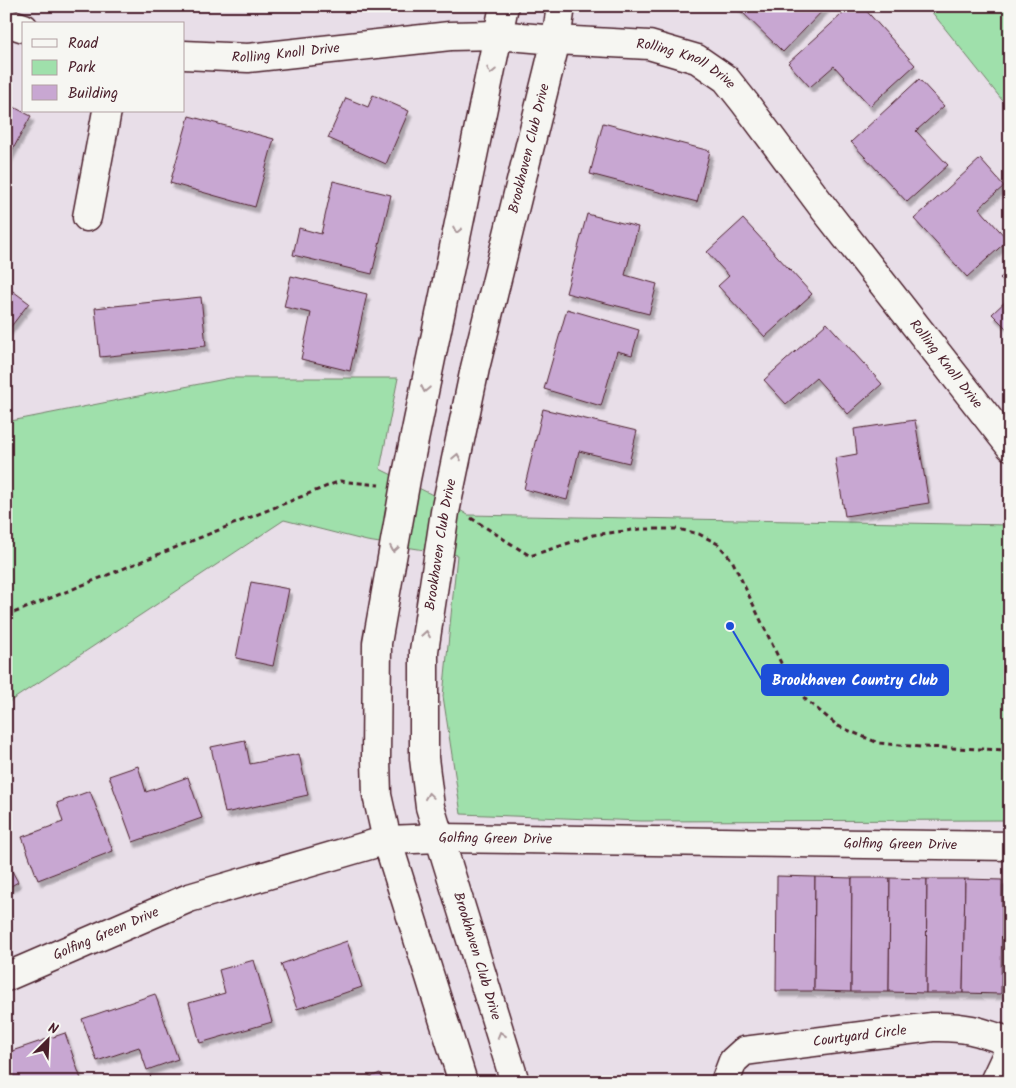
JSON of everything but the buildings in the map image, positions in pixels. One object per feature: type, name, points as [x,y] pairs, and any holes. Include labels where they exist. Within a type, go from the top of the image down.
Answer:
[{"type":"street","points":[[463,1082],[387,840],[377,795],[377,643],[406,484],[504,6]]},
{"type":"street","name":"Brookhaven Club Drive","points":[[515,1082],[430,807],[424,758],[424,652],[447,502],[475,368],[556,40],[561,6]]},
{"type":"street","points":[[6,22],[22,27]]},
{"type":"street","name":"Rolling Knoll Drive","points":[[185,55],[248,58],[450,36],[498,35],[649,45],[697,59],[726,79],[825,210],[1010,446]]},
{"type":"street","points":[[87,217],[107,112]]},
{"type":"street","name":"Golfing Green Drive","points":[[6,977],[188,898],[387,840],[440,838],[1010,846]]},
{"type":"street","name":"Courtyard Circle","points":[[725,1082],[733,1061],[744,1051],[932,1027],[956,1026],[977,1030],[1010,1042]]},
{"type":"street","points":[[994,1082],[1010,1048]]},
{"type":"path","points":[[6,616],[340,481],[374,485],[406,484]]},
{"type":"path","points":[[447,502],[530,556],[593,536],[641,529],[678,529],[699,534],[718,544],[732,560],[781,663],[805,699],[838,726],[878,743],[921,747],[1010,750]]},
{"type":"green space","points":[[927,6],[1010,6],[1010,110]]},
{"type":"green space","points":[[230,378],[398,378],[380,469],[447,502],[468,515],[1010,525],[1010,820],[641,821],[461,814],[443,696],[457,555],[367,541],[284,520],[6,704],[6,422]]},
{"type":"place","name":"Brookhaven Country Club","points":[[730,626]]}]
